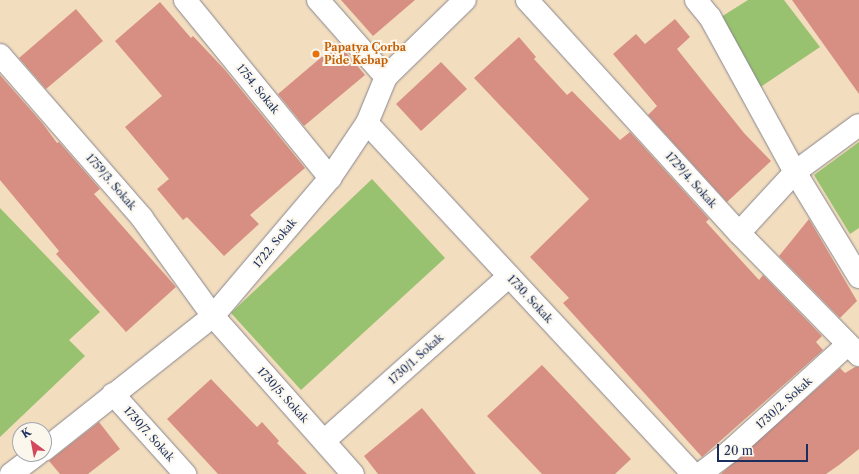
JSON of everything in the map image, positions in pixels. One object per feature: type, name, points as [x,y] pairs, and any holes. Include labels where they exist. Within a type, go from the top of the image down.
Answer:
[{"type":"street","name":"1754. Sokak","points":[[185,0],[330,178]]},
{"type":"street","points":[[318,0],[386,77]]},
{"type":"street","name":"1722. Sokak","points":[[52,443],[112,394],[213,316],[330,178],[367,123],[386,77],[465,0]]},
{"type":"street","name":"1729/4. Sokak","points":[[527,0],[739,233],[853,350]]},
{"type":"street","points":[[696,0],[710,17],[796,172],[859,277]]},
{"type":"street","name":"1759/3. Sokak","points":[[0,55],[142,218],[213,316]]},
{"type":"street","name":"1730. Sokak","points":[[367,123],[694,474]]},
{"type":"street","points":[[739,233],[796,172],[859,125]]},
{"type":"street","name":"1730/1. Sokak","points":[[324,441],[509,276]]},
{"type":"street","name":"1730/5. Sokak","points":[[213,316],[353,474]]},
{"type":"street","name":"1730/2. Sokak","points":[[700,474],[728,453],[853,350]]},
{"type":"street","name":"1730/7. Sokak","points":[[112,394],[185,474]]},
{"type":"green space","points":[[748,0],[784,0],[820,47],[759,88],[721,17]]},
{"type":"green space","points":[[859,142],[859,228],[850,234],[814,175]]},
{"type":"green space","points":[[372,179],[445,258],[301,390],[231,313]]},
{"type":"green space","points":[[0,208],[100,312],[69,340],[85,356],[16,422],[12,422],[12,426],[0,437]]},
{"type":"building","points":[[341,0],[415,0],[373,36]]},
{"type":"building","points":[[792,0],[859,0],[859,94]]},
{"type":"building","points":[[160,2],[191,38],[193,36],[225,70],[305,168],[250,215],[259,224],[224,256],[187,217],[183,220],[157,189],[169,179],[125,127],[162,96],[115,41]]},
{"type":"building","points":[[76,9],[103,41],[46,89],[19,58]]},
{"type":"building","points":[[675,19],[690,37],[677,49],[744,133],[771,161],[727,202],[648,115],[657,106],[613,54],[636,34],[645,44]]},
{"type":"building","points":[[519,37],[536,57],[534,59],[567,95],[572,91],[620,140],[630,132],[709,219],[706,222],[759,280],[763,275],[822,336],[816,342],[823,350],[702,457],[563,303],[569,298],[530,257],[589,199],[474,78]]},
{"type":"building","points":[[338,43],[365,75],[304,126],[278,94]]},
{"type":"building","points":[[441,62],[467,89],[421,131],[396,104]]},
{"type":"building","points":[[0,75],[43,124],[57,143],[59,142],[100,189],[94,194],[176,287],[126,332],[56,254],[59,251],[0,180]]},
{"type":"building","points":[[809,219],[857,301],[840,318],[779,256]]},
{"type":"building","points":[[542,365],[631,459],[615,474],[542,474],[487,416]]},
{"type":"building","points":[[855,367],[859,367],[859,449],[839,465],[826,474],[721,474],[840,368],[845,373]]},
{"type":"building","points":[[211,379],[257,427],[262,422],[279,441],[277,443],[307,474],[218,474],[167,419]]},
{"type":"building","points":[[422,408],[476,474],[378,474],[364,456]]},
{"type":"building","points":[[99,422],[120,449],[88,474],[60,474],[50,462],[52,462],[52,459]]},
{"type":"place","name":"Papatya Çorba Pide Kebap","points":[[316,54]]}]
